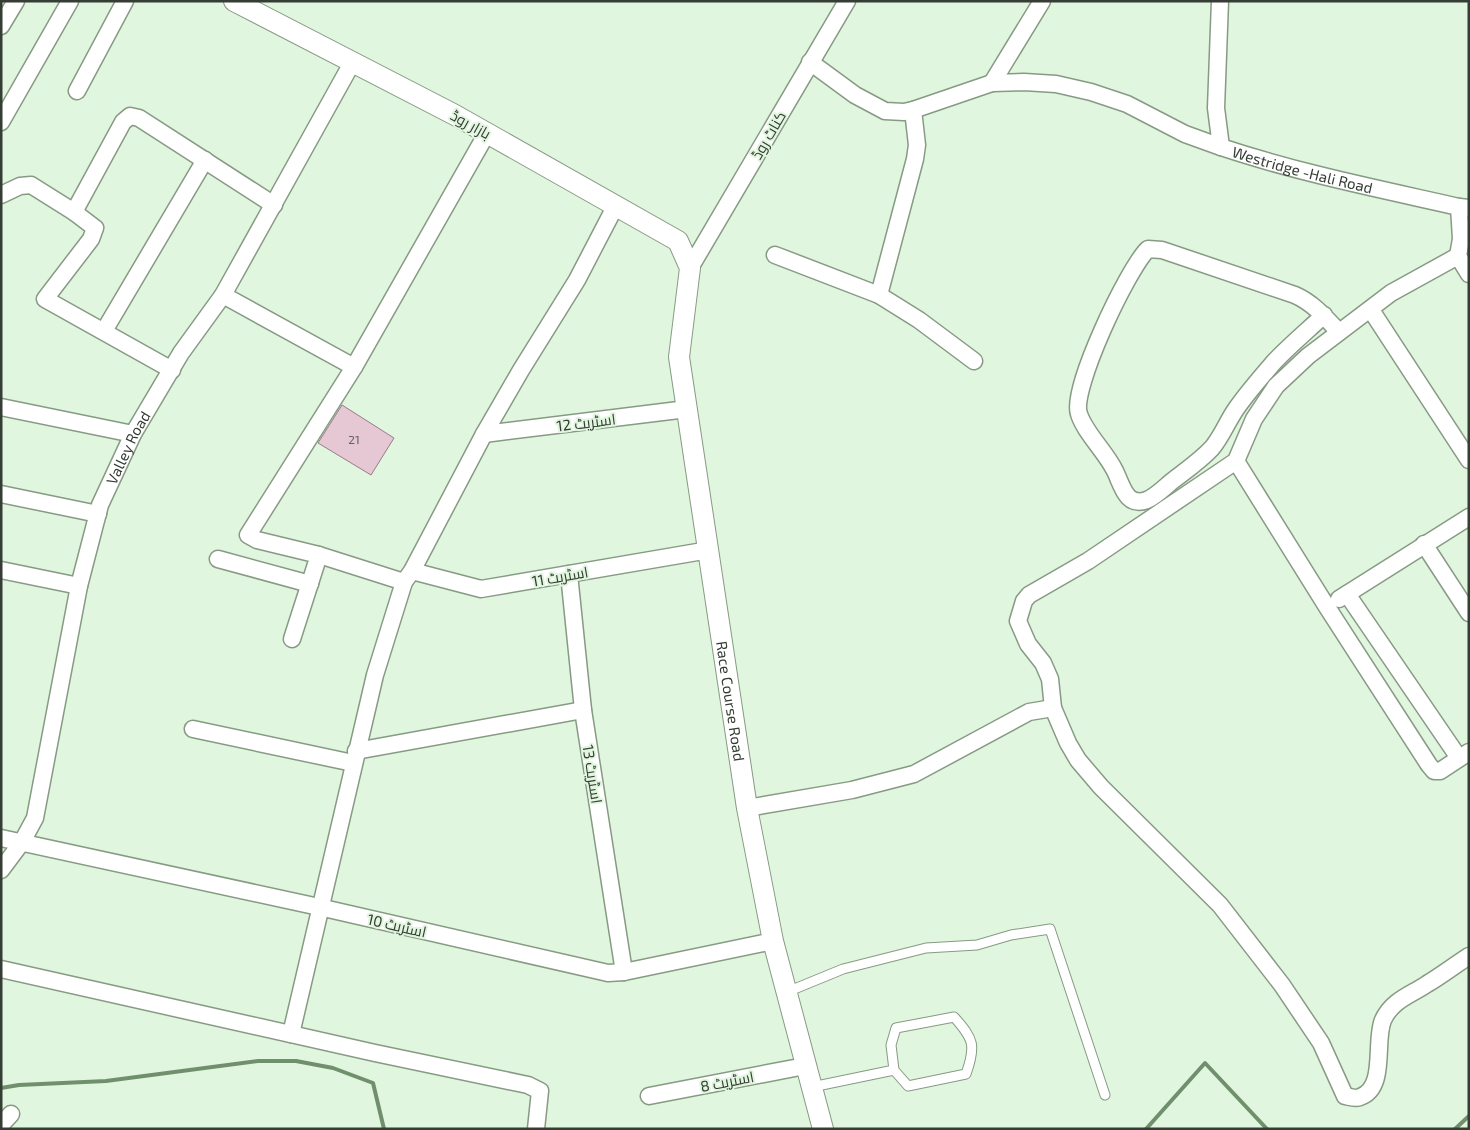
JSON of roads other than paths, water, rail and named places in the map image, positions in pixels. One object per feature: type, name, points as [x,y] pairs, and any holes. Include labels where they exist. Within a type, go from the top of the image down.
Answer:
[{"type":"street","points":[[1,26],[16,1]]},
{"type":"street","points":[[77,91],[125,1]]},
{"type":"street","name":"بازار روڈ","points":[[234,1],[487,133],[678,241],[690,268]]},
{"type":"street","name":"کناٹ روڈ","points":[[690,268],[847,1]]},
{"type":"street","points":[[992,83],[1042,1]]},
{"type":"street","name":"Westridge -Hali Road","points":[[1220,1],[1216,108],[1221,147],[1328,178],[1464,208]]},
{"type":"street","points":[[1,122],[69,2]]},
{"type":"street","points":[[810,62],[855,96],[885,111],[904,112],[913,110],[992,83],[1056,84],[1091,92],[1126,104],[1185,134],[1221,147]]},
{"type":"street","name":"Valley Road","points":[[1,870],[22,842],[35,818],[80,586],[98,514],[110,482],[133,434],[181,353],[223,296],[352,63]]},
{"type":"street","points":[[880,295],[915,159],[917,145],[913,110]]},
{"type":"street","points":[[74,212],[123,122],[130,116],[139,118],[274,205]]},
{"type":"street","points":[[223,296],[354,367],[487,133]]},
{"type":"street","points":[[104,331],[205,160]]},
{"type":"street","points":[[1,195],[20,186],[30,185],[74,212],[94,228],[91,239],[46,299],[172,370]]},
{"type":"street","points":[[291,1034],[354,757],[375,675],[408,577],[484,434],[577,280],[616,205]]},
{"type":"street","points":[[1464,208],[1458,256],[1469,274]]},
{"type":"street","points":[[1324,315],[1275,361],[1236,410],[1222,436],[1200,459],[1151,498],[1139,502],[1133,500],[1122,490],[1115,471],[1078,413],[1078,400],[1091,358],[1119,294],[1140,256],[1148,249],[1162,250],[1304,299],[1324,315],[1339,332]]},
{"type":"street","points":[[775,255],[880,295],[919,320],[974,361]]},
{"type":"street","points":[[1458,256],[1392,292],[1371,310],[1308,356],[1276,386],[1254,419],[1236,461],[1088,561],[1029,595],[1024,601],[1018,621],[1028,644],[1043,663],[1050,679],[1053,708],[1068,743],[1078,760],[1101,787],[1220,904],[1282,985],[1321,1043],[1345,1096],[1359,1098],[1369,1093],[1375,1084],[1378,1072],[1382,1022],[1388,1012],[1398,1001],[1411,992],[1425,986],[1469,956]]},
{"type":"street","name":"Race Course Road","points":[[690,268],[679,357],[747,808],[773,941],[823,1129]]},
{"type":"street","points":[[1371,310],[1469,460]]},
{"type":"street","name":"اسٹریٹ 11","points":[[354,367],[248,534],[257,540],[408,577],[481,589],[709,550]]},
{"type":"street","points":[[1,407],[133,434]]},
{"type":"street","name":"اسٹریٹ 12","points":[[484,434],[687,409]]},
{"type":"street","points":[[1236,461],[1428,765],[1434,771],[1440,771],[1464,755],[1347,594]]},
{"type":"street","points":[[1,494],[98,514]]},
{"type":"street","points":[[1327,607],[1424,544],[1469,518]]},
{"type":"street","points":[[1424,544],[1469,613]]},
{"type":"street","points":[[292,639],[319,555]]},
{"type":"street","points":[[218,559],[310,584]]},
{"type":"street","points":[[1,570],[80,586]]},
{"type":"street","name":"اسٹریٹ 13","points":[[569,574],[584,710],[624,972]]},
{"type":"street","points":[[747,808],[852,790],[914,774],[1029,712],[1053,708]]},
{"type":"street","points":[[193,729],[354,757],[584,710]]},
{"type":"street","name":"اسٹریٹ 10","points":[[1,838],[608,973],[624,972],[773,941]]},
{"type":"street","points":[[1,969],[528,1085],[540,1091],[536,1129]]},
{"type":"street","name":"اسٹریٹ 8","points":[[649,1096],[805,1066]]},
{"type":"lane","points":[[787,992],[843,969],[926,948],[977,946],[1011,935],[1050,929],[1105,1095]]},
{"type":"lane","points":[[954,1016],[968,1033],[973,1054],[966,1074],[908,1086],[894,1070],[891,1045],[896,1028],[954,1016]]},
{"type":"lane","points":[[811,1088],[894,1070]]},
{"type":"waterway","points":[[1,1088],[19,1085],[106,1081],[258,1061],[296,1061],[333,1068],[373,1083],[384,1129]]},
{"type":"waterway","points":[[1146,1129],[1205,1063],[1267,1129]]},
{"type":"waterway","points":[[1455,1129],[1469,1116]]}]
